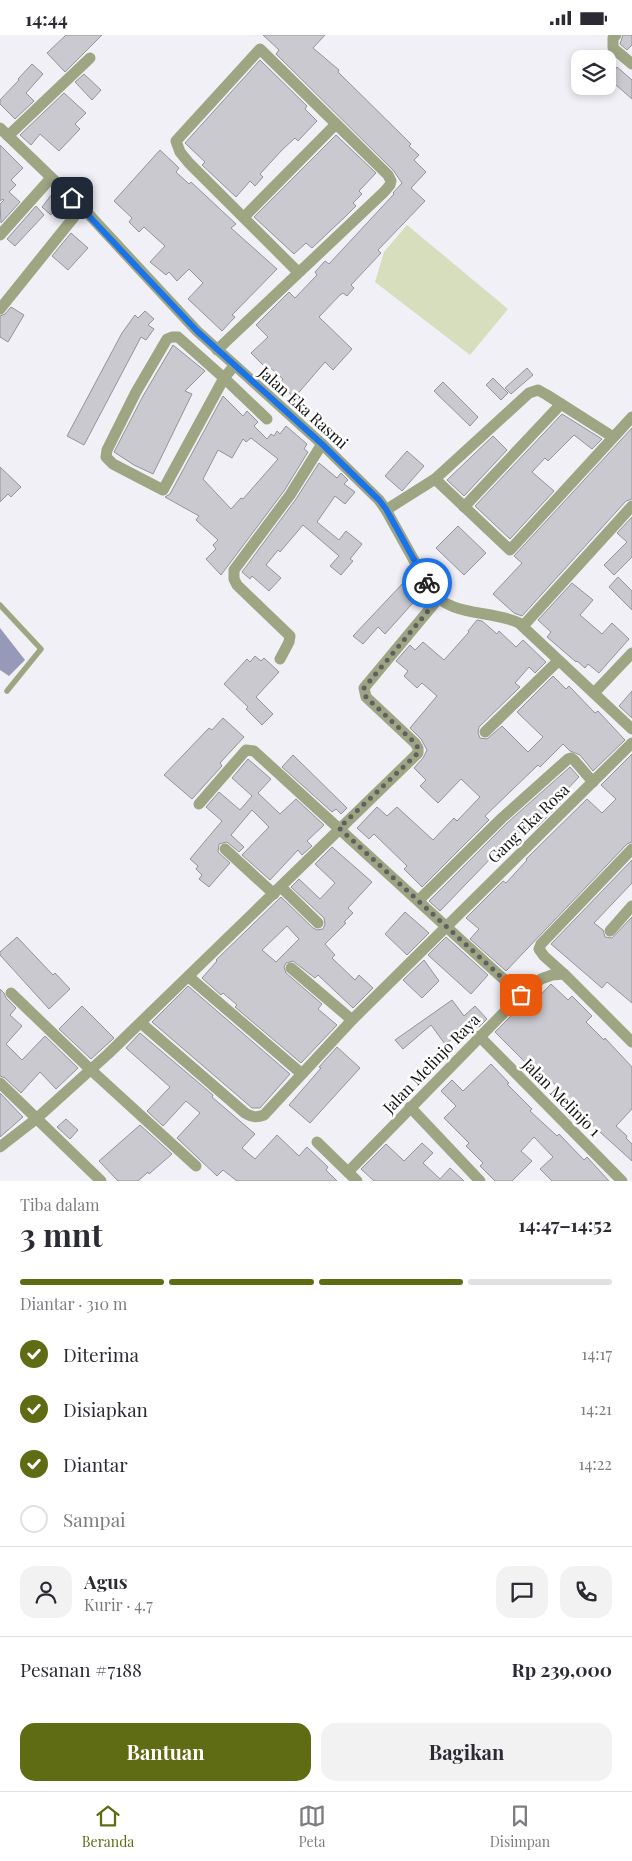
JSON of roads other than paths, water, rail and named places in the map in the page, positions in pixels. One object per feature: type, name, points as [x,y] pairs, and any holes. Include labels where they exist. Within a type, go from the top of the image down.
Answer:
[{"type":"street","points":[[616,35],[613,38],[613,48],[632,64]]},
{"type":"street","points":[[218,350],[384,192],[390,183],[388,175],[279,66],[261,49],[258,49],[176,141],[180,152],[189,163],[298,272]]},
{"type":"street","points":[[4,132],[90,59]]},
{"type":"street","points":[[244,217],[336,124]]},
{"type":"street","name":"Jalan Eka Rasmi","points":[[4,132],[82,207],[197,331],[322,444],[379,500],[386,509],[430,589],[438,599]]},
{"type":"street","points":[[0,235],[51,178]]},
{"type":"street","points":[[0,309],[82,207]]},
{"type":"street","points":[[234,366],[224,378],[163,490],[113,465],[106,457],[107,450],[136,392],[167,339],[172,337],[178,337],[224,378],[267,419]]},
{"type":"street","points":[[386,509],[435,479],[529,393],[538,390],[613,437]]},
{"type":"street","points":[[464,507],[561,403]]},
{"type":"street","points":[[435,479],[510,550],[632,417]]},
{"type":"street","points":[[280,659],[290,636],[237,585],[234,579],[234,570],[290,495],[322,444]]},
{"type":"street","points":[[523,626],[632,506]]},
{"type":"street","points":[[0,1147],[36,1119],[141,1023],[418,753],[415,743],[366,697],[364,688],[438,599],[458,609],[501,616],[523,626],[632,729]]},
{"type":"street","points":[[594,693],[632,653]]},
{"type":"street","points":[[485,732],[558,661]]},
{"type":"street","name":"Gang Eka Rosa","points":[[141,1023],[245,1113],[258,1118],[269,1112],[352,1020],[632,743]]},
{"type":"street","points":[[199,805],[246,750],[254,751],[521,995]]},
{"type":"street","points":[[418,900],[502,818],[568,759],[572,758],[593,782]]},
{"type":"street","points":[[225,849],[318,923]]},
{"type":"street","points":[[632,849],[541,944],[539,949],[544,957],[564,974],[632,1041]]},
{"type":"street","points":[[610,931],[632,906]]},
{"type":"street","points":[[291,968],[352,1020]]},
{"type":"street","name":"Jalan Melinjo Raya","points":[[348,1172],[521,995],[541,979],[552,975],[564,974]]},
{"type":"street","points":[[189,977],[302,1074]]},
{"type":"street","points":[[12,993],[91,1070],[196,1166]]},
{"type":"street","name":"Jalan Melinjo 1","points":[[479,1036],[622,1181]]},
{"type":"street","points":[[0,1083],[101,1181]]},
{"type":"street","points":[[410,1107],[480,1181]]},
{"type":"street","points":[[317,1142],[357,1181]]},
{"type":"lane","points":[[0,605],[40,649],[7,691]]},
{"type":"water","points":[[0,628],[25,660],[9,676],[0,670]]}]
